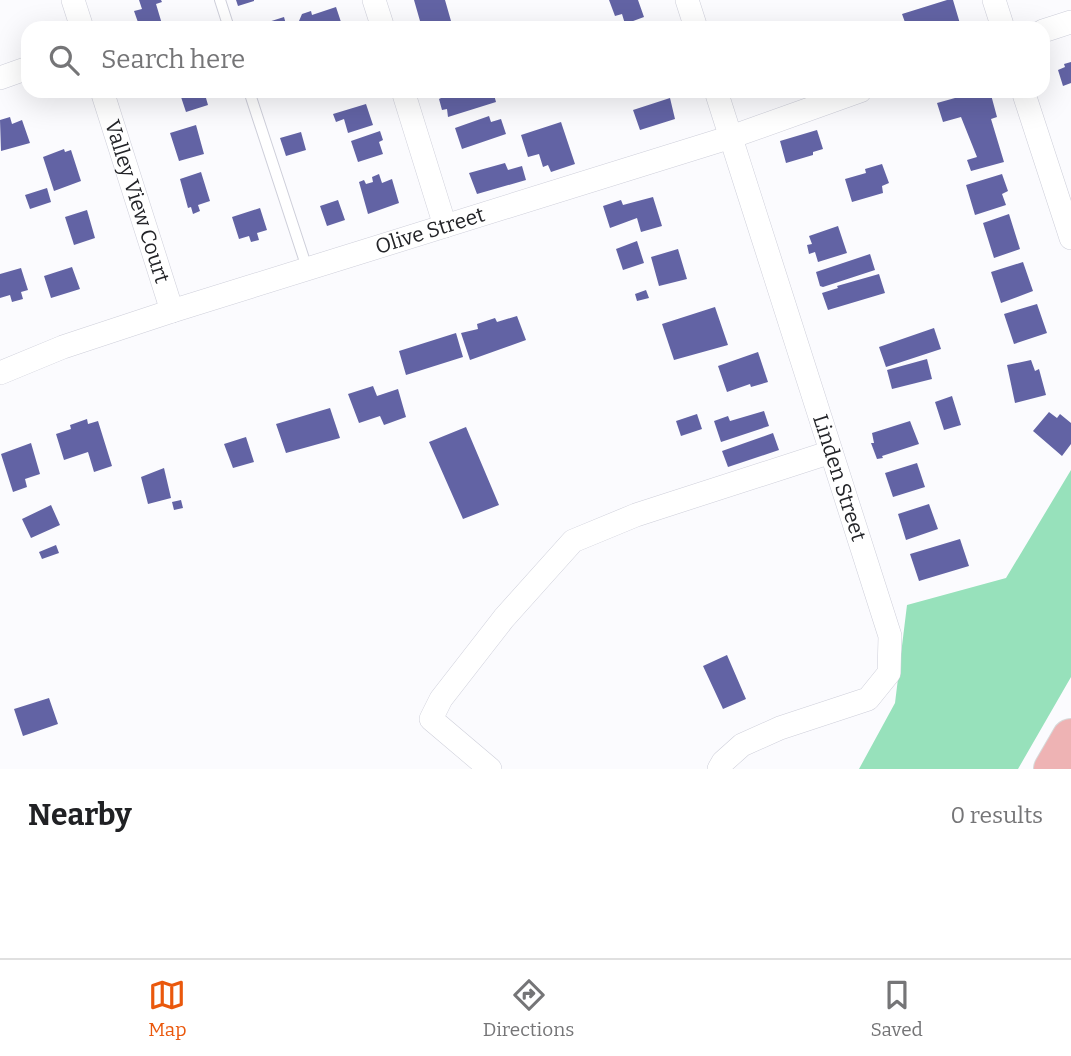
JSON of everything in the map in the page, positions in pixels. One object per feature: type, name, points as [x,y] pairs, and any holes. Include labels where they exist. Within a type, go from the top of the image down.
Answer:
[{"type":"highway","points":[[1053,769],[1071,738]]},
{"type":"street","points":[[73,0],[80,21]]},
{"type":"street","points":[[374,0],[381,21]]},
{"type":"street","points":[[687,0],[694,21]]},
{"type":"street","points":[[994,0],[1001,21]]},
{"type":"street","points":[[1050,29],[1071,22]]},
{"type":"street","points":[[0,78],[21,70]]},
{"type":"street","name":"Valley View Court","points":[[104,98],[172,311]]},
{"type":"street","points":[[405,98],[445,226]]},
{"type":"street","name":"Linden Street","points":[[718,98],[890,636],[889,673],[868,699],[780,728],[742,745],[719,769]]},
{"type":"street","name":"Olive Street","points":[[0,373],[62,347],[172,311],[731,137],[840,98]]},
{"type":"street","points":[[1025,98],[1071,238]]},
{"type":"street","points":[[490,769],[431,719],[441,699],[505,618],[573,541],[636,515],[831,452]]},
{"type":"lane","points":[[220,0],[227,21]]},
{"type":"lane","points":[[252,98],[307,268]]},
{"type":"green space","points":[[1071,470],[1071,677],[1018,769],[859,769],[895,703],[907,605],[1006,578]]},
{"type":"building","points":[[139,0],[161,0],[162,2],[156,4],[161,21],[138,21],[134,11],[142,9]]},
{"type":"building","points":[[236,0],[254,0],[254,1],[238,6]]},
{"type":"building","points":[[414,0],[445,0],[451,21],[420,21]]},
{"type":"building","points":[[609,0],[638,0],[644,17],[624,21],[622,14],[615,16]]},
{"type":"building","points":[[953,0],[959,21],[904,21],[902,14]]},
{"type":"building","points":[[336,7],[341,21],[299,21],[302,14],[311,11],[312,15]]},
{"type":"building","points":[[1071,62],[1071,83],[1063,86],[1058,70]]},
{"type":"building","points":[[181,98],[206,98],[208,105],[186,112]]},
{"type":"building","points":[[495,98],[496,102],[448,117],[447,109],[442,110],[439,99]]},
{"type":"building","points":[[670,98],[675,119],[640,130],[633,110]]},
{"type":"building","points":[[955,98],[992,98],[997,117],[991,119],[1004,162],[971,171],[967,160],[977,157],[961,117],[943,122],[937,103]]},
{"type":"building","points":[[366,104],[373,125],[348,133],[344,119],[336,122],[333,114]]},
{"type":"building","points":[[489,116],[491,122],[501,119],[506,134],[462,149],[455,128]]},
{"type":"building","points":[[10,117],[12,124],[22,120],[30,143],[1,151],[0,120]]},
{"type":"building","points":[[561,122],[575,164],[551,172],[548,165],[543,167],[539,154],[528,157],[521,135]]},
{"type":"building","points":[[196,125],[204,154],[179,161],[170,133]]},
{"type":"building","points":[[817,130],[823,149],[786,163],[780,141]]},
{"type":"building","points":[[380,131],[383,140],[379,142],[383,154],[358,162],[351,141]]},
{"type":"building","points":[[301,132],[306,150],[286,156],[280,138]]},
{"type":"building","points":[[64,149],[65,152],[71,150],[81,181],[54,191],[43,157]]},
{"type":"building","points":[[505,163],[508,170],[522,166],[526,180],[477,194],[469,173]]},
{"type":"building","points":[[882,164],[889,183],[882,186],[883,193],[852,202],[845,179],[866,173],[865,169]]},
{"type":"building","points":[[201,172],[210,201],[198,205],[200,211],[193,214],[191,207],[188,208],[180,179]]},
{"type":"building","points":[[379,174],[382,183],[392,179],[399,203],[368,214],[359,182],[373,182],[372,177]]},
{"type":"building","points":[[1002,174],[1008,191],[1002,194],[1006,205],[975,215],[966,185]]},
{"type":"building","points":[[47,188],[51,202],[30,209],[25,195]]},
{"type":"building","points":[[653,197],[662,226],[641,232],[637,218],[610,228],[603,206],[621,200],[623,205]]},
{"type":"building","points":[[338,200],[345,220],[327,226],[320,206]]},
{"type":"building","points":[[260,208],[267,230],[257,233],[259,240],[251,242],[249,236],[239,239],[232,217]]},
{"type":"building","points":[[87,210],[95,238],[74,245],[65,217]]},
{"type":"building","points":[[1009,214],[1020,249],[994,258],[983,223]]},
{"type":"building","points":[[838,226],[847,253],[818,262],[815,252],[809,254],[807,245],[812,244],[809,236]]},
{"type":"building","points":[[637,241],[644,263],[623,270],[616,249]]},
{"type":"building","points":[[678,249],[687,279],[659,286],[651,257]]},
{"type":"building","points":[[870,254],[875,270],[820,286],[816,272]]},
{"type":"building","points":[[1023,262],[1033,291],[1001,303],[991,272]]},
{"type":"building","points":[[72,267],[80,289],[51,298],[44,276]]},
{"type":"building","points":[[21,268],[28,290],[21,292],[23,299],[12,302],[10,295],[0,298],[0,274]]},
{"type":"building","points":[[879,274],[885,293],[828,310],[822,293]]},
{"type":"building","points":[[646,290],[649,298],[637,301],[635,294]]},
{"type":"building","points":[[1037,304],[1047,333],[1014,344],[1004,314]]},
{"type":"building","points":[[715,307],[728,345],[674,360],[662,324]]},
{"type":"building","points":[[517,316],[526,340],[470,360],[461,333],[478,329],[477,324],[495,318],[497,322]]},
{"type":"building","points":[[934,328],[941,349],[886,367],[879,347]]},
{"type":"building","points":[[456,333],[463,357],[406,375],[399,351]]},
{"type":"building","points":[[758,352],[768,382],[751,387],[750,384],[727,392],[718,366]]},
{"type":"building","points":[[927,359],[932,379],[892,389],[887,370]]},
{"type":"building","points":[[1031,360],[1035,371],[1039,369],[1046,395],[1015,403],[1007,365]]},
{"type":"building","points":[[373,386],[377,396],[398,389],[406,417],[384,425],[380,416],[359,423],[348,394]]},
{"type":"building","points":[[952,396],[961,425],[944,430],[935,402]]},
{"type":"building","points":[[330,408],[340,438],[286,453],[276,424]]},
{"type":"building","points":[[764,411],[769,426],[721,442],[714,421],[728,416],[730,421]]},
{"type":"building","points":[[1049,412],[1057,418],[1060,414],[1071,423],[1071,444],[1062,456],[1033,431]]},
{"type":"building","points":[[697,414],[702,429],[681,436],[676,421]]},
{"type":"building","points":[[87,419],[88,424],[98,421],[112,466],[94,472],[88,452],[64,460],[56,434]]},
{"type":"building","points":[[910,421],[919,444],[877,459],[871,443],[874,443],[872,433]]},
{"type":"building","points":[[466,427],[499,505],[463,519],[429,442]]},
{"type":"building","points":[[773,433],[779,450],[728,467],[722,451]]},
{"type":"building","points":[[246,437],[254,462],[233,468],[224,444]]},
{"type":"building","points":[[31,443],[40,474],[25,479],[27,487],[13,492],[1,454]]},
{"type":"building","points":[[917,463],[925,487],[893,497],[885,473]]},
{"type":"building","points":[[164,468],[171,498],[148,504],[141,477]]},
{"type":"building","points":[[181,500],[183,508],[174,510],[172,502]]},
{"type":"building","points":[[929,504],[938,529],[906,540],[898,514]]},
{"type":"building","points":[[51,505],[60,525],[31,538],[22,519]]},
{"type":"building","points":[[960,539],[969,566],[919,581],[910,554]]},
{"type":"building","points":[[56,545],[59,553],[42,559],[39,552]]},
{"type":"building","points":[[727,655],[746,699],[723,709],[703,666]]},
{"type":"building","points":[[49,698],[58,724],[23,736],[14,709]]}]
